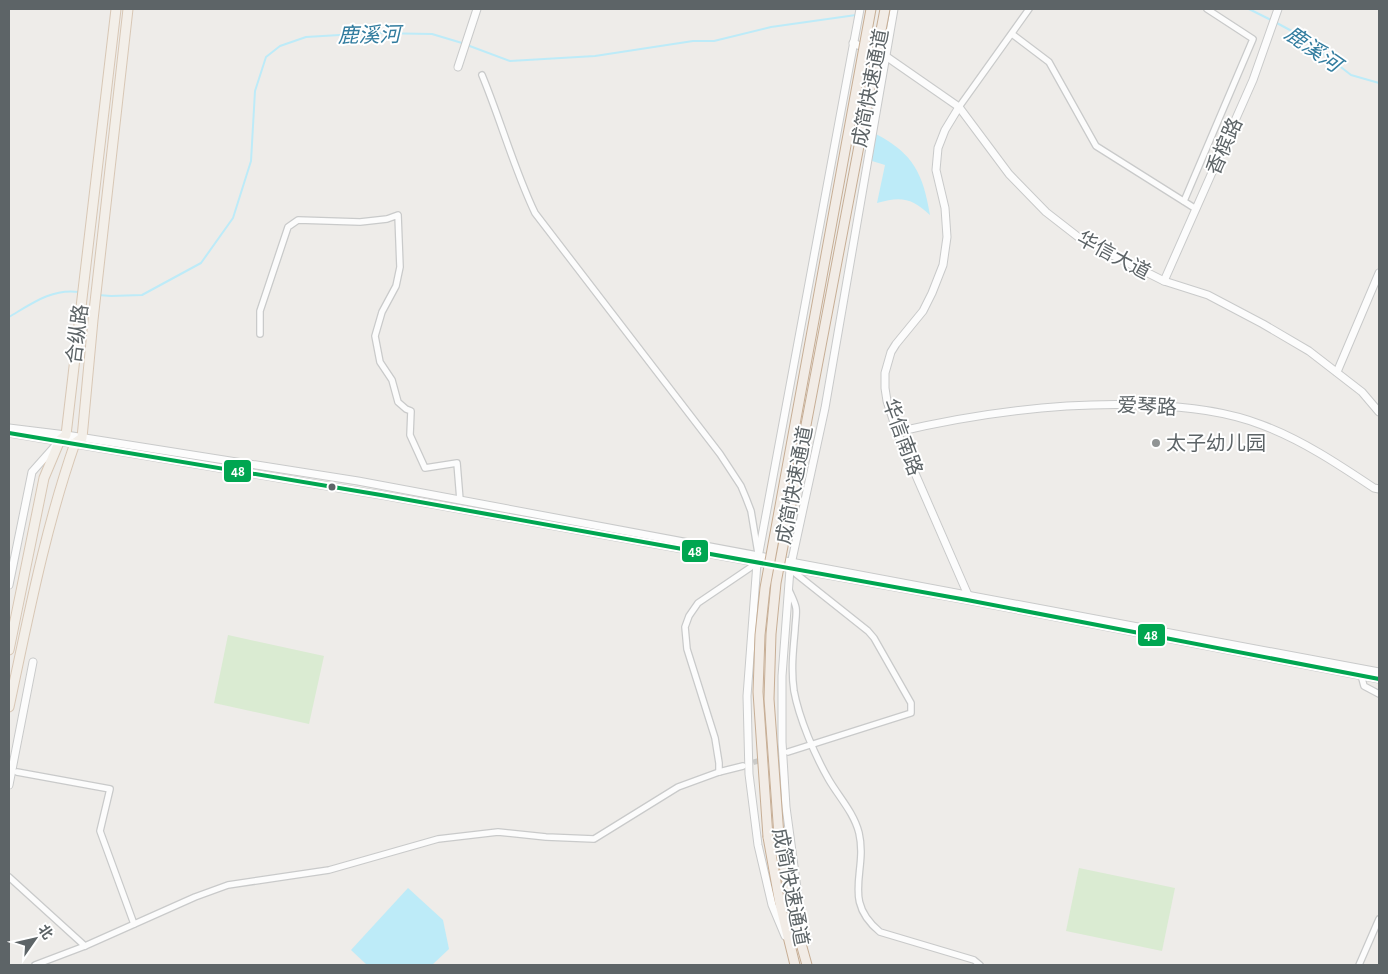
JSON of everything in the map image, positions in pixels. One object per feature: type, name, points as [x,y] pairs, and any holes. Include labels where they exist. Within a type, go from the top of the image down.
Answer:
[{"type":"highway","name":"成简快速通道","points":[[794,961],[780,904],[768,837],[758,692],[760,635],[765,588],[871,9]]},
{"type":"highway","name":"成简快速通道","points":[[807,965],[792,911],[779,836],[769,699],[771,634],[776,583],[885,9]]},
{"type":"main road","name":"合纵路","points":[[9,650],[44,478],[63,438],[116,9]]},
{"type":"main road","points":[[9,707],[58,492],[79,441],[128,9]]},
{"type":"street","points":[[794,961],[772,904],[758,845],[749,774],[747,696],[757,559],[860,9]]},
{"type":"street","points":[[807,965],[786,807],[782,742],[782,676],[790,565],[826,408],[894,9]]},
{"type":"street","points":[[959,107],[1029,9]]},
{"type":"street","points":[[1184,201],[1254,39],[1207,9]]},
{"type":"street","points":[[458,67],[477,10]]},
{"type":"street","name":"香槟路","points":[[1164,281],[1253,80],[1277,12]]},
{"type":"street","points":[[1012,34],[1049,62],[1096,146],[1196,209]]},
{"type":"street","name":"华信大道","points":[[853,43],[887,57],[959,107],[1008,174],[1046,212],[1082,240],[1164,281],[1208,295],[1263,324],[1309,351],[1337,372],[1362,392],[1379,412]]},
{"type":"street","points":[[482,75],[535,213],[720,454],[741,486],[751,511],[757,559]]},
{"type":"street","name":"华信南路","points":[[959,107],[944,130],[938,148],[936,170],[945,208],[947,237],[943,265],[923,311],[896,344],[885,373],[887,401],[897,432],[968,598]]},
{"type":"street","points":[[260,334],[260,311],[288,227],[298,220],[360,222],[387,219],[398,215],[400,267],[396,286],[382,312],[375,336],[380,362],[392,380],[398,402],[411,411],[410,435],[425,468],[457,463],[460,500]]},
{"type":"street","points":[[1337,372],[1379,273]]},
{"type":"street","name":"爱琴路","points":[[897,432],[1033,407],[1089,404],[1169,406],[1209,410],[1260,424],[1308,445],[1374,488],[1379,489]]},
{"type":"street","points":[[9,428],[371,494],[757,559],[1379,672]]},
{"type":"street","points":[[9,433],[63,438]]},
{"type":"street","points":[[9,585],[32,472],[63,438]]},
{"type":"street","points":[[79,441],[358,481],[757,559]]},
{"type":"street","points":[[718,772],[719,763],[716,738],[687,649],[685,627],[689,616],[698,603],[757,559]]},
{"type":"street","points":[[788,752],[911,713],[912,710],[911,703],[874,638],[790,565]]},
{"type":"street","points":[[788,588],[796,607],[792,669],[794,691],[812,744],[828,779],[852,815],[859,834],[858,890],[861,911],[869,924],[880,932],[974,960],[980,965]]},
{"type":"street","points":[[968,598],[1379,679]]},
{"type":"street","points":[[9,785],[33,662]]},
{"type":"street","points":[[1361,675],[1364,686],[1379,694]]},
{"type":"street","points":[[35,965],[85,946],[228,885],[328,870],[438,840],[498,832],[594,839],[678,787],[718,772],[743,766]]},
{"type":"street","points":[[17,772],[110,789],[100,831],[134,924]]},
{"type":"street","points":[[9,877],[85,946]]},
{"type":"street","points":[[1359,965],[1379,919]]},
{"type":"green space","points":[[228,635],[324,656],[309,724],[214,703]]},
{"type":"green space","points":[[1079,868],[1175,888],[1162,951],[1066,931]]},
{"type":"water","points":[[876,134],[899,149],[915,167],[924,188],[930,215],[924,209],[906,200],[900,199],[877,203],[885,165],[872,161]]},
{"type":"water","points":[[408,888],[443,920],[449,949],[432,965],[367,965],[351,950]]},
{"type":"waterway","name":"鹿溪河","points":[[1249,9],[1271,20]]},
{"type":"waterway","name":"鹿溪河","points":[[467,45],[510,61],[595,56],[693,41],[714,41],[771,27],[856,15]]},
{"type":"waterway","name":"鹿溪河","points":[[1275,22],[1301,36],[1351,75],[1379,83]]},
{"type":"waterway","name":"鹿溪河","points":[[98,295],[142,295],[201,263],[233,218],[251,161],[255,91],[266,57],[280,46],[306,37],[373,33],[432,34],[462,43]]},
{"type":"waterway","name":"鹿溪河","points":[[9,317],[42,298],[60,292],[79,292]]},
{"type":"tunnel","points":[[745,765],[786,752]]},
{"type":"transit line","name":"48","points":[[9,433],[381,495],[967,600],[1379,679]]},
{"type":"place","name":"太子幼儿园","points":[[1156,443]]}]
